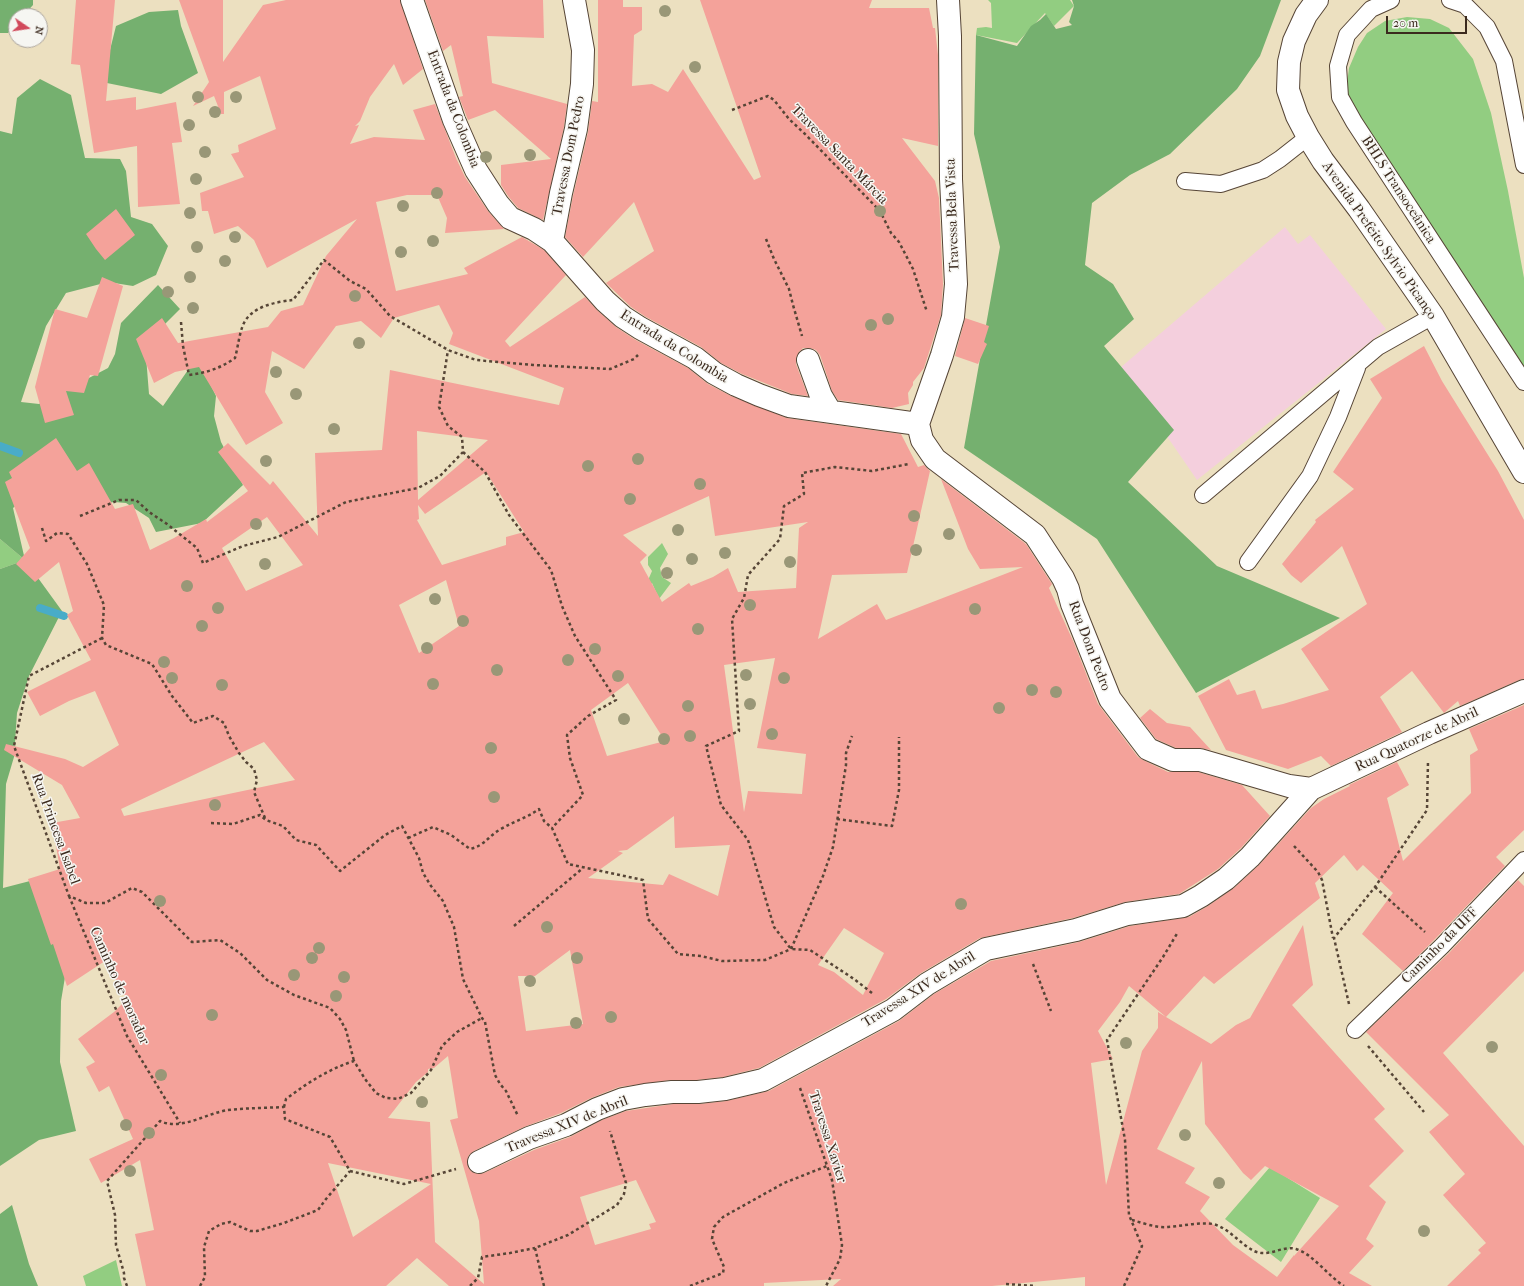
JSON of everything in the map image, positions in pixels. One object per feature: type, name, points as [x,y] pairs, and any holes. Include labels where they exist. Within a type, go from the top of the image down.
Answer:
[{"type":"street","name":"Entrada da Colombia","points":[[412,0],[454,120],[476,170],[498,204],[510,218],[534,229],[552,241],[605,301],[623,317],[695,358],[714,373],[736,385],[788,406],[918,424]]},
{"type":"street","name":"Travessa Dom Pedro","points":[[552,241],[561,193],[576,129],[582,84],[583,50],[574,0]]},
{"type":"street","name":"Travessa Bela Vista","points":[[918,424],[942,355],[953,317],[956,284],[951,179],[950,36],[948,0]]},
{"type":"street","name":"Avenida Prefeito Sylvio Picanço","points":[[1317,0],[1306,15],[1294,41],[1289,62],[1288,90],[1297,116],[1323,161],[1360,209],[1433,316],[1524,472]]},
{"type":"street","points":[[808,360],[821,396],[830,411]]},
{"type":"street","name":"Rua Dom Pedro","points":[[918,424],[922,440],[935,459],[1035,535],[1063,578],[1110,699],[1148,749],[1173,760],[1200,760],[1289,786],[1311,789]]},
{"type":"street","name":"Rua Quatorze de Abril","points":[[1311,789],[1429,733],[1524,691]]},
{"type":"street","name":"Travessa XIV de Abril","points":[[479,1162],[529,1138],[566,1125],[622,1099],[672,1092],[698,1092],[725,1089],[762,1080],[893,1010],[926,984],[986,949],[1076,930],[1127,914],[1183,906],[1226,879],[1250,857],[1311,789]]},
{"type":"lane","name":"BHLS Transoceânica","points":[[1391,0],[1371,9],[1347,35],[1338,66],[1340,97],[1354,122],[1524,382]]},
{"type":"lane","points":[[1450,0],[1465,4],[1487,27],[1504,61],[1524,165]]},
{"type":"lane","points":[[1185,181],[1220,184],[1263,170],[1308,137]]},
{"type":"lane","points":[[1203,495],[1358,366],[1378,347],[1433,316]]},
{"type":"lane","points":[[1248,562],[1310,476],[1338,417],[1358,366]]},
{"type":"lane","name":"Caminho da UFF","points":[[1355,1030],[1442,946],[1524,860]]},
{"type":"path","name":"Travessa Santa Márcia","points":[[732,110],[768,96],[774,100],[789,119],[806,134],[880,211],[891,233],[899,242],[913,269],[928,314]]},
{"type":"path","points":[[766,239],[789,289],[792,305],[804,339],[808,360]]},
{"type":"path","points":[[181,322],[183,346],[189,375],[199,374],[223,367],[235,358],[244,324],[253,312],[275,302],[293,300],[324,260],[350,281],[366,289],[390,316],[448,350],[476,360],[610,369],[634,359],[655,336]]},
{"type":"path","points":[[448,350],[440,407],[448,426],[462,437],[463,452],[485,472],[509,515],[551,570],[557,591],[575,636],[616,700],[588,716],[567,735],[570,758],[583,795],[552,828]]},
{"type":"path","points":[[80,516],[119,500],[136,500],[149,512],[168,524],[197,548],[203,563],[243,546],[278,537],[346,502],[418,488],[440,476],[463,452]]},
{"type":"path","points":[[791,949],[774,927],[748,840],[720,805],[706,746],[738,731],[732,619],[744,598],[748,575],[780,539],[784,506],[804,494],[802,473],[835,467],[872,471],[935,459]]},
{"type":"path","points":[[42,528],[46,541],[58,533],[68,534],[87,564],[104,604],[102,638],[106,645],[152,664],[172,696],[193,723],[213,716],[224,723],[239,754],[254,769],[257,780],[254,792],[266,820]]},
{"type":"path","name":"Rua Princesa Isabel","points":[[102,638],[29,676],[14,746],[69,896],[86,902],[105,903],[132,888],[142,892],[192,942],[220,940],[240,953],[267,980],[294,995],[330,1008],[340,1019],[346,1030],[354,1061]]},
{"type":"path","points":[[1334,938],[1375,887],[1427,810],[1429,733]]},
{"type":"path","points":[[791,949],[823,876],[833,846],[846,765],[846,753],[852,736]]},
{"type":"path","points":[[837,819],[892,826],[899,790],[899,737]]},
{"type":"path","points":[[408,838],[433,827],[451,835],[470,849],[480,847],[500,829],[531,815],[539,809],[544,821],[552,828],[568,864],[643,880],[648,919],[678,954],[701,956],[722,962],[765,960],[791,949],[810,950],[854,979],[893,1010]]},
{"type":"path","points":[[211,823],[233,824],[260,815],[266,820],[283,826],[296,840],[316,845],[340,871],[385,835],[402,826],[419,858],[423,873],[431,886],[444,901],[454,927],[463,979],[485,1022],[495,1075],[506,1091],[529,1138]]},
{"type":"path","points":[[1276,827],[1318,872],[1322,880],[1355,1030],[1424,1112]]},
{"type":"path","points":[[514,926],[583,867]]},
{"type":"path","points":[[1375,887],[1442,946]]},
{"type":"path","name":"Caminho de morador","points":[[69,896],[127,1036],[180,1123]]},
{"type":"path","points":[[1124,1286],[1142,1246],[1129,1215],[1125,1140],[1107,1040],[1163,957],[1179,930],[1183,906]]},
{"type":"path","points":[[1023,942],[1051,1011]]},
{"type":"path","points":[[479,1162],[404,1184],[350,1171],[330,1137],[285,1119],[284,1107],[286,1098],[302,1087],[323,1074],[354,1061],[376,1093],[386,1098],[398,1099],[411,1093],[431,1070],[442,1046],[457,1032],[482,1018]]},
{"type":"path","name":"Travessa Xavier","points":[[790,1064],[797,1079],[832,1180],[842,1245],[840,1259],[826,1286]]},
{"type":"path","points":[[126,1286],[116,1245],[114,1210],[107,1181],[160,1121],[167,1124],[180,1123],[227,1110],[284,1107]]},
{"type":"path","points":[[470,1286],[478,1278],[482,1257],[510,1254],[535,1248],[568,1235],[617,1205],[624,1194],[626,1183],[603,1108]]},
{"type":"path","points":[[690,1286],[722,1273],[724,1267],[712,1238],[714,1226],[723,1217],[784,1183],[827,1166]]},
{"type":"path","points":[[200,1286],[206,1277],[204,1248],[209,1231],[221,1224],[230,1222],[250,1231],[257,1231],[284,1223],[318,1210],[326,1198],[350,1171]]},
{"type":"path","points":[[1131,1220],[1166,1227],[1190,1224],[1215,1225],[1223,1228],[1254,1250],[1261,1253],[1271,1253],[1288,1248],[1296,1249],[1305,1253],[1337,1282],[1344,1286]]},
{"type":"path","points":[[535,1248],[544,1286]]},
{"type":"path","points":[[1006,1284],[1036,1286]]},
{"type":"shaded area","points":[[1285,227],[1298,244],[1310,235],[1386,329],[1197,480],[1120,368]]},
{"type":"green space","points":[[0,0],[33,0],[33,5],[30,8],[8,8],[8,33],[0,33]]},
{"type":"green space","points":[[988,0],[1070,0],[1074,6],[1054,26],[1045,13],[1017,43],[976,35],[977,28],[992,28],[991,3]]},
{"type":"green space","points":[[1072,0],[1281,0],[1260,56],[1237,89],[1170,154],[1130,175],[1092,203],[1085,265],[1113,284],[1134,319],[1104,346],[1174,430],[1128,482],[1217,566],[1340,618],[1196,693],[1097,539],[964,448],[1000,247],[974,134],[976,35],[1017,46],[1031,26],[1046,14],[1056,29],[1072,25],[1069,22],[1074,6]]},
{"type":"green space","points":[[178,10],[181,26],[198,73],[161,94],[102,82],[116,26],[149,12]]},
{"type":"green space","points":[[1407,17],[1430,19],[1449,28],[1473,59],[1491,113],[1508,191],[1524,278],[1524,386],[1365,137],[1346,91],[1349,68],[1358,47],[1367,33],[1385,21]]},
{"type":"green space","points":[[40,79],[71,95],[85,158],[120,159],[126,171],[131,217],[152,224],[168,246],[156,275],[133,286],[108,282],[66,293],[46,326],[21,402],[39,404],[108,368],[115,354],[121,323],[158,285],[180,309],[145,344],[149,394],[163,406],[197,357],[216,396],[214,416],[221,442],[243,485],[202,523],[156,532],[149,518],[126,503],[114,502],[53,514],[42,482],[13,508],[25,560],[0,539],[0,131],[12,134],[17,98]]},
{"type":"green space","points":[[0,539],[25,560],[0,569]]},
{"type":"green space","points":[[662,543],[668,554],[660,568],[662,577],[671,583],[659,599],[652,583],[649,586],[649,578],[652,571],[648,565],[648,557]]},
{"type":"green space","points":[[25,560],[62,611],[29,676],[17,713],[14,757],[6,784],[3,888],[57,874],[71,941],[61,1001],[60,1062],[76,1131],[39,1140],[0,1166],[0,569]]},
{"type":"green space","points":[[1270,1167],[1320,1198],[1281,1262],[1225,1219]]},
{"type":"green space","points":[[12,1205],[29,1264],[38,1286],[0,1286],[0,1214]]},
{"type":"green space","points":[[116,1260],[122,1286],[86,1286],[83,1276]]},
{"type":"building","points":[[76,0],[115,0],[106,101],[136,97],[136,110],[176,102],[182,142],[172,143],[180,204],[138,207],[137,146],[94,153],[80,65],[71,64]]},
{"type":"building","points":[[179,0],[223,0],[223,62],[263,5],[286,0],[400,0],[423,69],[403,85],[394,64],[370,97],[360,121],[355,126],[359,125],[350,144],[374,137],[425,140],[413,110],[435,104],[465,177],[488,211],[504,229],[445,233],[447,218],[437,195],[407,195],[376,202],[396,291],[468,274],[464,268],[522,237],[544,250],[566,275],[505,341],[510,347],[585,297],[616,327],[634,339],[688,368],[708,384],[731,396],[787,418],[901,434],[918,467],[924,465],[930,471],[907,573],[832,575],[818,639],[877,604],[886,620],[1023,567],[980,569],[968,549],[941,479],[1026,544],[1052,584],[1049,588],[1074,643],[1098,704],[1138,757],[1168,772],[1198,772],[1242,785],[1270,816],[1241,848],[1218,869],[1179,894],[1125,902],[1073,918],[980,938],[921,973],[886,999],[759,1068],[723,1077],[697,1080],[671,1080],[619,1087],[591,1098],[561,1113],[524,1127],[474,1151],[469,1155],[467,1161],[468,1167],[472,1172],[478,1174],[484,1173],[534,1150],[570,1137],[602,1120],[626,1111],[673,1104],[699,1104],[726,1101],[769,1091],[899,1021],[934,994],[991,961],[1079,942],[1130,926],[1189,917],[1234,888],[1259,865],[1311,808],[1324,799],[1350,786],[1349,785],[1397,762],[1409,785],[1387,798],[1403,861],[1471,793],[1470,755],[1478,750],[1469,729],[1524,705],[1524,830],[1496,857],[1505,866],[1403,971],[1362,934],[1393,893],[1363,865],[1357,871],[1344,855],[1315,883],[1320,898],[1214,984],[1204,976],[1166,1017],[1211,1044],[1236,1025],[1250,1018],[1303,925],[1313,985],[1292,1005],[1385,1109],[1374,1119],[1404,1151],[1369,1186],[1386,1202],[1366,1239],[1374,1246],[1349,1273],[1372,1286],[1085,1286],[1085,1277],[992,1286],[833,1286],[841,1279],[764,1283],[764,1286],[449,1286],[417,1258],[386,1286],[146,1286],[135,1234],[154,1230],[140,1160],[101,1183],[89,1159],[133,1139],[109,1086],[99,1092],[86,1067],[95,1062],[78,1039],[114,1012],[127,999],[105,961],[67,986],[53,944],[51,945],[28,879],[60,869],[52,823],[80,818],[62,785],[4,750],[6,744],[65,759],[83,767],[119,745],[95,691],[69,701],[40,716],[27,692],[91,660],[67,615],[73,611],[59,562],[35,582],[16,564],[30,548],[5,482],[12,478],[9,472],[56,438],[77,471],[89,463],[115,509],[133,504],[150,550],[206,519],[207,522],[248,491],[218,452],[228,443],[270,485],[273,481],[318,536],[315,453],[382,450],[390,370],[559,405],[564,388],[449,344],[453,333],[439,305],[394,318],[381,338],[361,321],[336,326],[304,369],[272,351],[265,392],[283,423],[246,445],[199,367],[175,372],[154,383],[136,339],[162,318],[178,343],[268,327],[281,311],[303,305],[326,256],[357,219],[267,268],[254,240],[238,226],[214,234],[208,211],[202,211],[200,193],[244,177],[231,154],[239,152],[238,145],[276,129],[260,76],[224,92],[224,114],[221,114],[214,96],[193,106],[209,82]],"holes":[[[417,431],[488,440],[418,500]],[[486,472],[524,532],[506,537],[506,545],[442,565],[417,520],[419,519],[418,505],[425,514]],[[709,496],[715,536],[808,522],[799,528],[796,588],[738,592],[728,568],[713,577],[691,586],[689,583],[662,602],[640,562],[647,555],[623,535]],[[267,517],[303,565],[246,591],[222,548]],[[446,580],[459,626],[419,653],[399,605]],[[775,658],[757,748],[806,754],[802,794],[748,791],[744,812],[724,665]],[[628,683],[665,741],[607,756],[591,710]],[[264,742],[295,780],[124,816],[121,809]],[[674,816],[675,848],[730,845],[718,896],[669,874],[663,885],[588,878],[623,853],[618,851],[627,850]],[[844,928],[884,953],[863,995],[834,972],[818,965]],[[570,950],[583,1024],[526,1031],[518,976],[535,976]],[[1129,986],[1166,1017],[1158,1012],[1158,1028],[1142,1051],[1106,1185],[1091,1063],[1113,1059],[1098,1031],[1120,1002]],[[448,1056],[458,1118],[450,1120],[479,1221],[484,1284],[435,1242],[430,1122],[388,1118],[416,1082],[428,1072],[428,1069],[434,1068]],[[1202,1061],[1205,1124],[1243,1173],[1251,1180],[1265,1166],[1339,1206],[1294,1255],[1277,1277],[1233,1245],[1200,1211],[1210,1197],[1185,1183],[1195,1168],[1157,1149]],[[328,1163],[431,1184],[353,1237]],[[636,1180],[656,1222],[649,1224],[651,1229],[595,1245],[580,1197]]]},
{"type":"building","points":[[425,0],[543,0],[544,38],[487,36],[492,83],[567,104],[564,127],[543,220],[518,208],[508,196],[501,185],[501,165],[551,159],[495,110],[468,120],[459,97],[463,96],[451,45],[443,51]]},
{"type":"building","points":[[598,0],[623,0],[623,7],[642,7],[642,30],[634,35],[632,86],[652,84],[668,92],[683,69],[754,180],[761,177],[700,0],[872,0],[869,8],[929,8],[933,28],[935,28],[938,55],[938,146],[902,138],[935,181],[939,198],[943,284],[941,315],[924,368],[913,382],[913,385],[908,393],[909,404],[892,408],[838,400],[832,391],[820,355],[816,350],[810,348],[803,348],[796,358],[796,364],[808,396],[792,394],[742,374],[721,363],[701,347],[646,317],[631,307],[606,283],[654,251],[634,202],[583,257],[565,237],[588,132],[592,101],[598,102]]},
{"type":"building","points":[[116,209],[135,235],[105,260],[86,234]]},
{"type":"building","points":[[102,277],[123,286],[98,376],[90,375],[84,393],[66,391],[74,415],[45,423],[35,387],[55,309],[87,318]]},
{"type":"building","points":[[965,318],[989,326],[984,342],[987,344],[978,364],[955,356]]},
{"type":"building","points":[[1424,346],[1442,381],[1498,471],[1524,520],[1524,679],[1460,706],[1458,701],[1444,713],[1412,671],[1380,697],[1402,732],[1331,766],[1321,756],[1288,769],[1226,750],[1198,696],[1229,679],[1237,695],[1255,690],[1262,709],[1329,690],[1301,649],[1367,604],[1342,546],[1301,583],[1291,575],[1282,564],[1316,522],[1315,520],[1354,489],[1333,472],[1382,398],[1370,379]]},
{"type":"building","points":[[1150,709],[1167,723],[1190,727],[1211,750],[1200,748],[1176,748],[1156,739],[1140,718]]},
{"type":"building","points":[[1518,880],[1524,886],[1524,971],[1443,1053],[1524,1146],[1524,1286],[1447,1286],[1481,1253],[1478,1250],[1486,1243],[1443,1195],[1465,1174],[1429,1132],[1449,1115],[1366,1032],[1449,953]]},
{"type":"waterway","points":[[0,446],[19,453]]},
{"type":"waterway","points":[[40,608],[64,616]]}]
